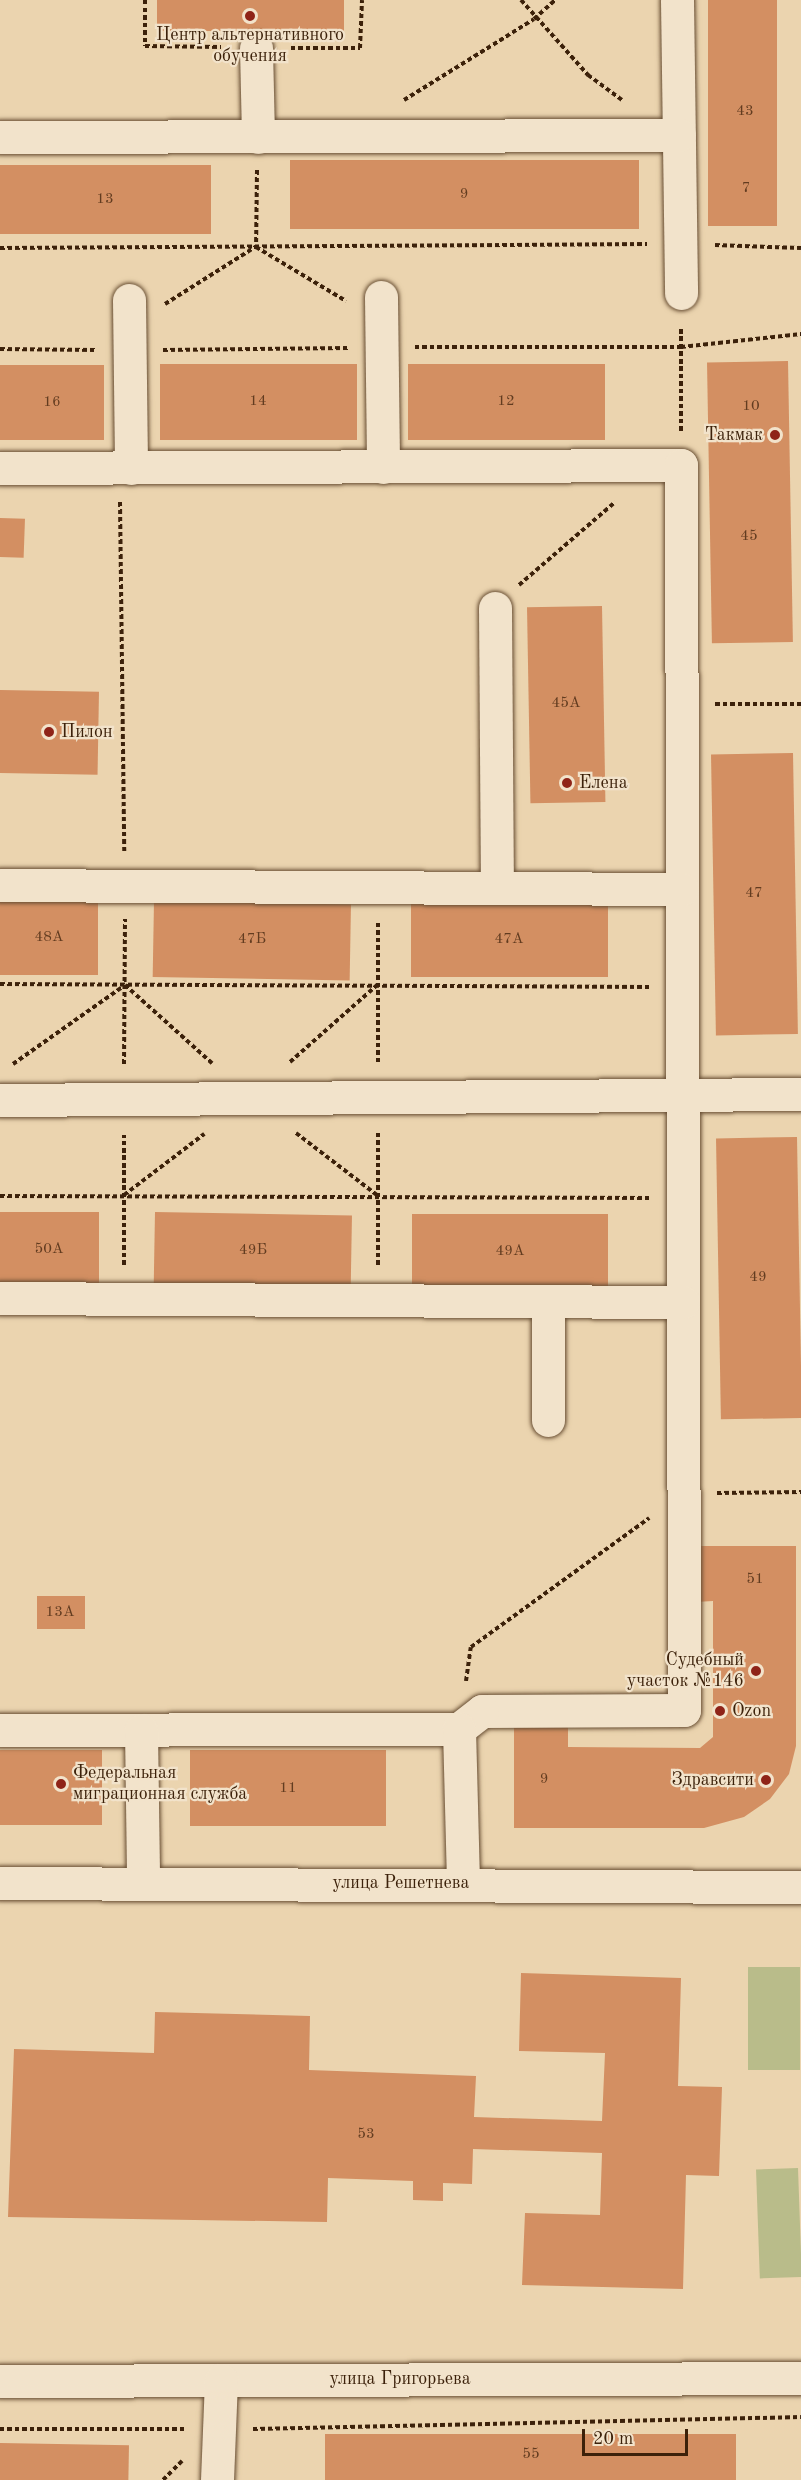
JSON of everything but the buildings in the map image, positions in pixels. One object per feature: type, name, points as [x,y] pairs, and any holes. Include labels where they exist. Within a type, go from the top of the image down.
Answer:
[{"type":"street","points":[[677,0],[681,293]]},
{"type":"street","points":[[256,48],[258,136]]},
{"type":"street","points":[[0,137],[679,135]]},
{"type":"street","points":[[381,309],[383,467]]},
{"type":"street","points":[[126,468],[129,313]]},
{"type":"street","points":[[0,468],[681,465],[684,1710],[482,1711],[459,1729],[0,1730]]},
{"type":"street","points":[[495,608],[497,888]]},
{"type":"street","points":[[0,885],[682,889]]},
{"type":"street","points":[[0,1100],[801,1094]]},
{"type":"street","points":[[0,1298],[683,1302]]},
{"type":"street","points":[[548,1301],[548,1420]]},
{"type":"street","points":[[459,1729],[463,1884]]},
{"type":"street","points":[[141,1730],[142,1882]]},
{"type":"street","name":"улица Решетнева","points":[[0,1883],[801,1887]]},
{"type":"street","name":"улица Григорьева","points":[[0,2381],[801,2378]]},
{"type":"street","points":[[217,2480],[221,2380]]},
{"type":"path","points":[[145,0],[145,46],[256,48],[360,48],[362,0]]},
{"type":"path","points":[[521,0],[534,19],[588,75],[633,109]]},
{"type":"path","points":[[396,105],[534,19],[555,0]]},
{"type":"path","points":[[256,247],[258,136]]},
{"type":"path","points":[[0,248],[681,243],[801,248]]},
{"type":"path","points":[[256,247],[381,309]]},
{"type":"path","points":[[129,313],[256,247]]},
{"type":"path","points":[[681,293],[681,465]]},
{"type":"path","points":[[125,886],[126,468]]},
{"type":"path","points":[[495,608],[564,541],[618,500]]},
{"type":"path","points":[[682,704],[801,704]]},
{"type":"path","points":[[0,984],[682,987]]},
{"type":"path","points":[[10,1066],[124,985]]},
{"type":"path","points":[[0,1196],[683,1198]]},
{"type":"path","points":[[459,1729],[471,1647],[683,1493],[801,1492]]},
{"type":"path","points":[[0,2429],[219,2430],[801,2417]]},
{"type":"green space","points":[[748,1967],[800,1967],[800,2070],[748,2070]]},
{"type":"green space","points":[[798,2168],[801,2277],[760,2278],[756,2169]]},
{"type":"place","name":"Центр альтернативного обучения","points":[[250,16]]},
{"type":"place","name":"Такмак","points":[[775,435]]},
{"type":"place","name":"Пилон","points":[[49,732]]},
{"type":"place","name":"Елена","points":[[567,783]]},
{"type":"place","name":"Судебный участок №146","points":[[756,1671]]},
{"type":"place","name":"Ozon","points":[[720,1711]]},
{"type":"place","name":"Здравсити","points":[[766,1780]]},
{"type":"place","name":"Федеральная миграционная служба","points":[[61,1784]]}]
